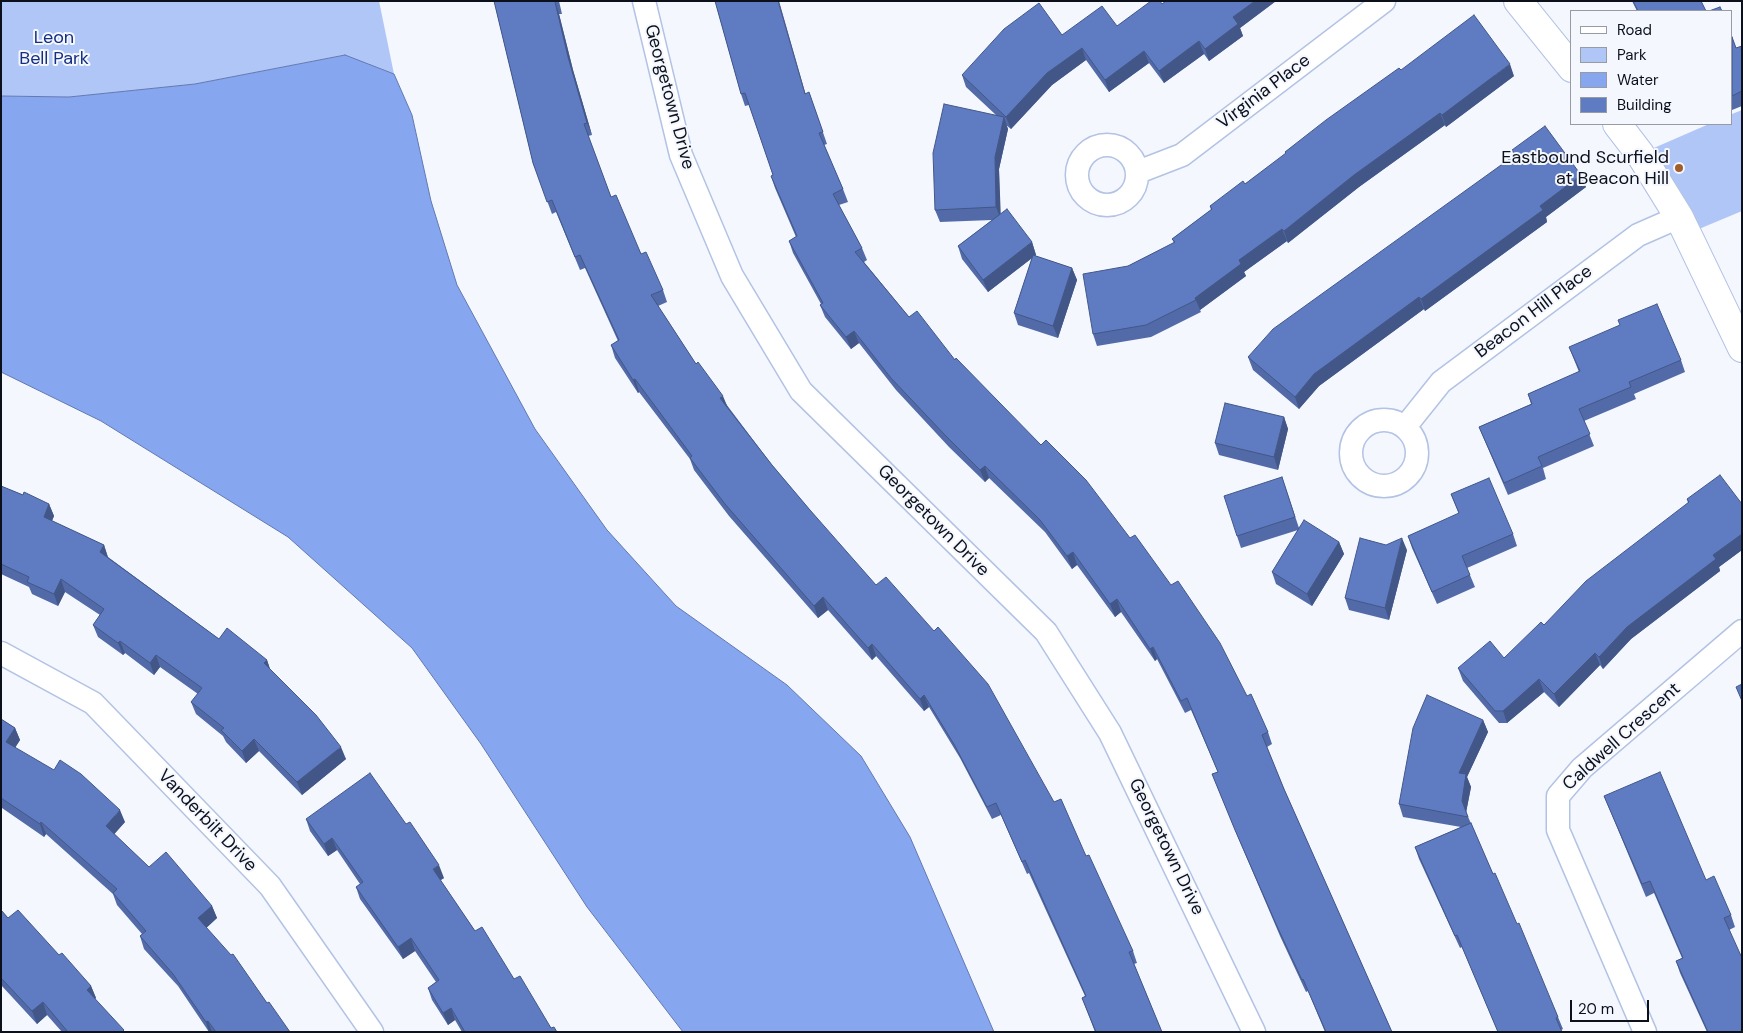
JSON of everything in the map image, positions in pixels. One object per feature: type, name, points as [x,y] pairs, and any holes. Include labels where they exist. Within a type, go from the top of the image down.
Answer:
[{"type":"street","name":"Georgetown Drive","points":[[644,1],[681,155],[732,276],[801,391],[1046,632],[1110,733],[1254,1032]]},
{"type":"street","name":"Virginia Place","points":[[1138,172],[1182,155],[1384,1]]},
{"type":"street","points":[[1518,1],[1570,66]]},
{"type":"street","points":[[1617,125],[1640,154],[1679,217],[1742,348]]},
{"type":"street","name":"Beacon Hill Place","points":[[1405,427],[1441,382],[1638,235],[1679,217]]},
{"type":"street","name":"Caldwell Crescent","points":[[1645,1032],[1558,830],[1558,796],[1582,768],[1742,631]]},
{"type":"street","name":"Vanderbilt Drive","points":[[1,653],[92,703],[270,886],[372,1032]]},
{"type":"green space","name":"Leon Bell Park","points":[[1,1],[379,1],[394,74],[344,55],[195,84],[69,97],[1,96]]},
{"type":"green space","points":[[1742,110],[1742,211],[1687,234],[1640,154],[1707,125],[1733,125],[1733,114]]},
{"type":"water","points":[[345,55],[394,74],[412,115],[431,201],[457,285],[535,429],[607,530],[676,606],[787,685],[861,756],[910,837],[994,1032],[683,1032],[587,907],[481,744],[412,648],[288,537],[101,421],[1,372],[1,96],[69,97],[195,84]]},
{"type":"building","points":[[494,1],[558,1],[555,2],[568,57],[587,123],[584,124],[611,197],[616,195],[641,254],[646,252],[663,290],[651,295],[696,364],[698,362],[723,396],[720,398],[810,510],[876,585],[886,577],[934,631],[938,627],[988,684],[1054,802],[1061,799],[1086,856],[1089,855],[1133,951],[1129,952],[1162,1032],[1096,1032],[1082,998],[1086,996],[1025,860],[1022,862],[996,803],[987,807],[955,746],[924,695],[920,699],[872,644],[868,648],[823,597],[814,606],[725,504],[690,458],[692,456],[635,379],[633,380],[611,345],[619,340],[580,255],[575,257],[552,200],[547,202],[533,163]]},
{"type":"building","points":[[715,1],[778,1],[805,94],[809,92],[823,132],[819,133],[843,189],[833,194],[862,248],[855,252],[909,317],[917,311],[955,360],[956,358],[1041,445],[1046,440],[1086,480],[1130,538],[1135,535],[1171,585],[1178,581],[1220,643],[1247,696],[1251,694],[1268,732],[1262,735],[1284,789],[1392,1032],[1326,1032],[1235,830],[1212,774],[1218,772],[1187,698],[1181,701],[1153,647],[1150,649],[1117,599],[1110,604],[1073,552],[1067,556],[1040,520],[985,466],[980,470],[891,378],[854,331],[846,337],[820,305],[823,303],[789,241],[797,236],[771,176],[773,175],[745,93],[741,94]]},
{"type":"building","points":[[1151,1],[1160,1],[1162,4],[1166,1],[1255,1],[1233,17],[1238,24],[1205,49],[1199,41],[1159,71],[1144,51],[1105,80],[1082,48],[1047,73],[1006,117],[962,75],[1004,29],[1039,3],[1062,35],[1102,6],[1117,26]]},
{"type":"building","points":[[1633,1],[1701,1],[1706,10],[1638,10]]},
{"type":"building","points":[[1474,15],[1510,64],[1442,115],[1440,113],[1354,175],[1284,231],[1282,229],[1239,260],[1241,264],[1195,298],[1196,300],[1146,325],[1093,334],[1083,274],[1128,266],[1175,242],[1172,239],[1212,209],[1210,206],[1243,181],[1245,184],[1326,120],[1399,68],[1401,70]]},
{"type":"building","points":[[1733,40],[1736,48],[1742,46],[1742,91],[1733,96]]},
{"type":"building","points":[[944,104],[1004,117],[995,157],[996,207],[935,210],[933,153]]},
{"type":"building","points":[[1545,126],[1581,175],[1540,206],[1543,210],[1314,374],[1295,397],[1248,357],[1273,329],[1515,155],[1512,150]]},
{"type":"building","points":[[1007,209],[1032,242],[983,280],[958,246]]},
{"type":"building","points":[[1033,255],[1072,268],[1053,326],[1014,313]]},
{"type":"building","points":[[1657,304],[1681,360],[1629,382],[1631,387],[1579,409],[1590,434],[1538,457],[1542,466],[1504,483],[1479,427],[1532,404],[1528,394],[1580,371],[1569,347],[1620,325],[1618,320]]},
{"type":"building","points":[[1225,403],[1284,417],[1274,457],[1215,443]]},
{"type":"building","points":[[1720,475],[1742,504],[1742,534],[1713,555],[1716,559],[1627,627],[1599,657],[1595,653],[1554,694],[1539,679],[1503,711],[1495,711],[1458,668],[1490,641],[1504,658],[1541,622],[1544,625],[1586,581],[1689,502],[1687,499]]},
{"type":"building","points":[[1282,477],[1295,517],[1237,536],[1224,496]]},
{"type":"building","points":[[1489,478],[1513,534],[1462,556],[1470,575],[1432,592],[1408,536],[1459,513],[1451,494]]},
{"type":"building","points":[[1,486],[23,495],[24,492],[49,504],[44,517],[104,545],[100,552],[219,639],[227,628],[267,660],[264,663],[316,715],[341,747],[297,782],[254,739],[242,751],[221,730],[224,728],[191,702],[202,688],[156,655],[150,663],[120,641],[118,643],[93,625],[104,609],[61,579],[54,594],[27,582],[29,577],[1,564]]},
{"type":"building","points":[[1304,520],[1339,542],[1307,594],[1272,572]]},
{"type":"building","points":[[1360,538],[1386,545],[1402,538],[1385,608],[1345,598]]},
{"type":"building","points":[[1742,684],[1742,701],[1736,687]]},
{"type":"building","points":[[1427,695],[1483,720],[1459,773],[1466,774],[1462,801],[1468,817],[1399,804],[1413,728]]},
{"type":"building","points":[[1,719],[15,728],[6,742],[54,770],[60,760],[81,774],[120,810],[106,826],[149,867],[166,852],[212,906],[198,918],[231,955],[233,954],[290,1032],[216,1032],[208,1021],[206,1022],[173,974],[140,936],[146,931],[113,893],[117,889],[41,822],[40,824],[1,798]]},
{"type":"building","points":[[1660,772],[1706,880],[1714,876],[1731,915],[1724,918],[1742,958],[1742,1032],[1708,1032],[1676,961],[1683,958],[1650,881],[1642,884],[1604,796]]},
{"type":"building","points":[[370,773],[406,824],[410,822],[439,865],[433,869],[475,931],[482,927],[514,979],[520,976],[551,1028],[554,1027],[557,1032],[465,1032],[451,1008],[443,1013],[428,988],[439,980],[411,938],[398,947],[356,887],[363,882],[332,838],[324,844],[306,819]]},
{"type":"building","points":[[1471,823],[1517,924],[1519,923],[1558,1017],[1556,1018],[1562,1032],[1498,1032],[1457,935],[1455,936],[1415,847]]},
{"type":"building","points":[[1,910],[8,918],[18,910],[59,955],[62,953],[91,986],[87,990],[124,1030],[122,1032],[68,1032],[43,1002],[32,1011],[1,978]]},
{"type":"place","name":"Eastbound Scurfield at Beacon Hill","points":[[1679,168]]}]
